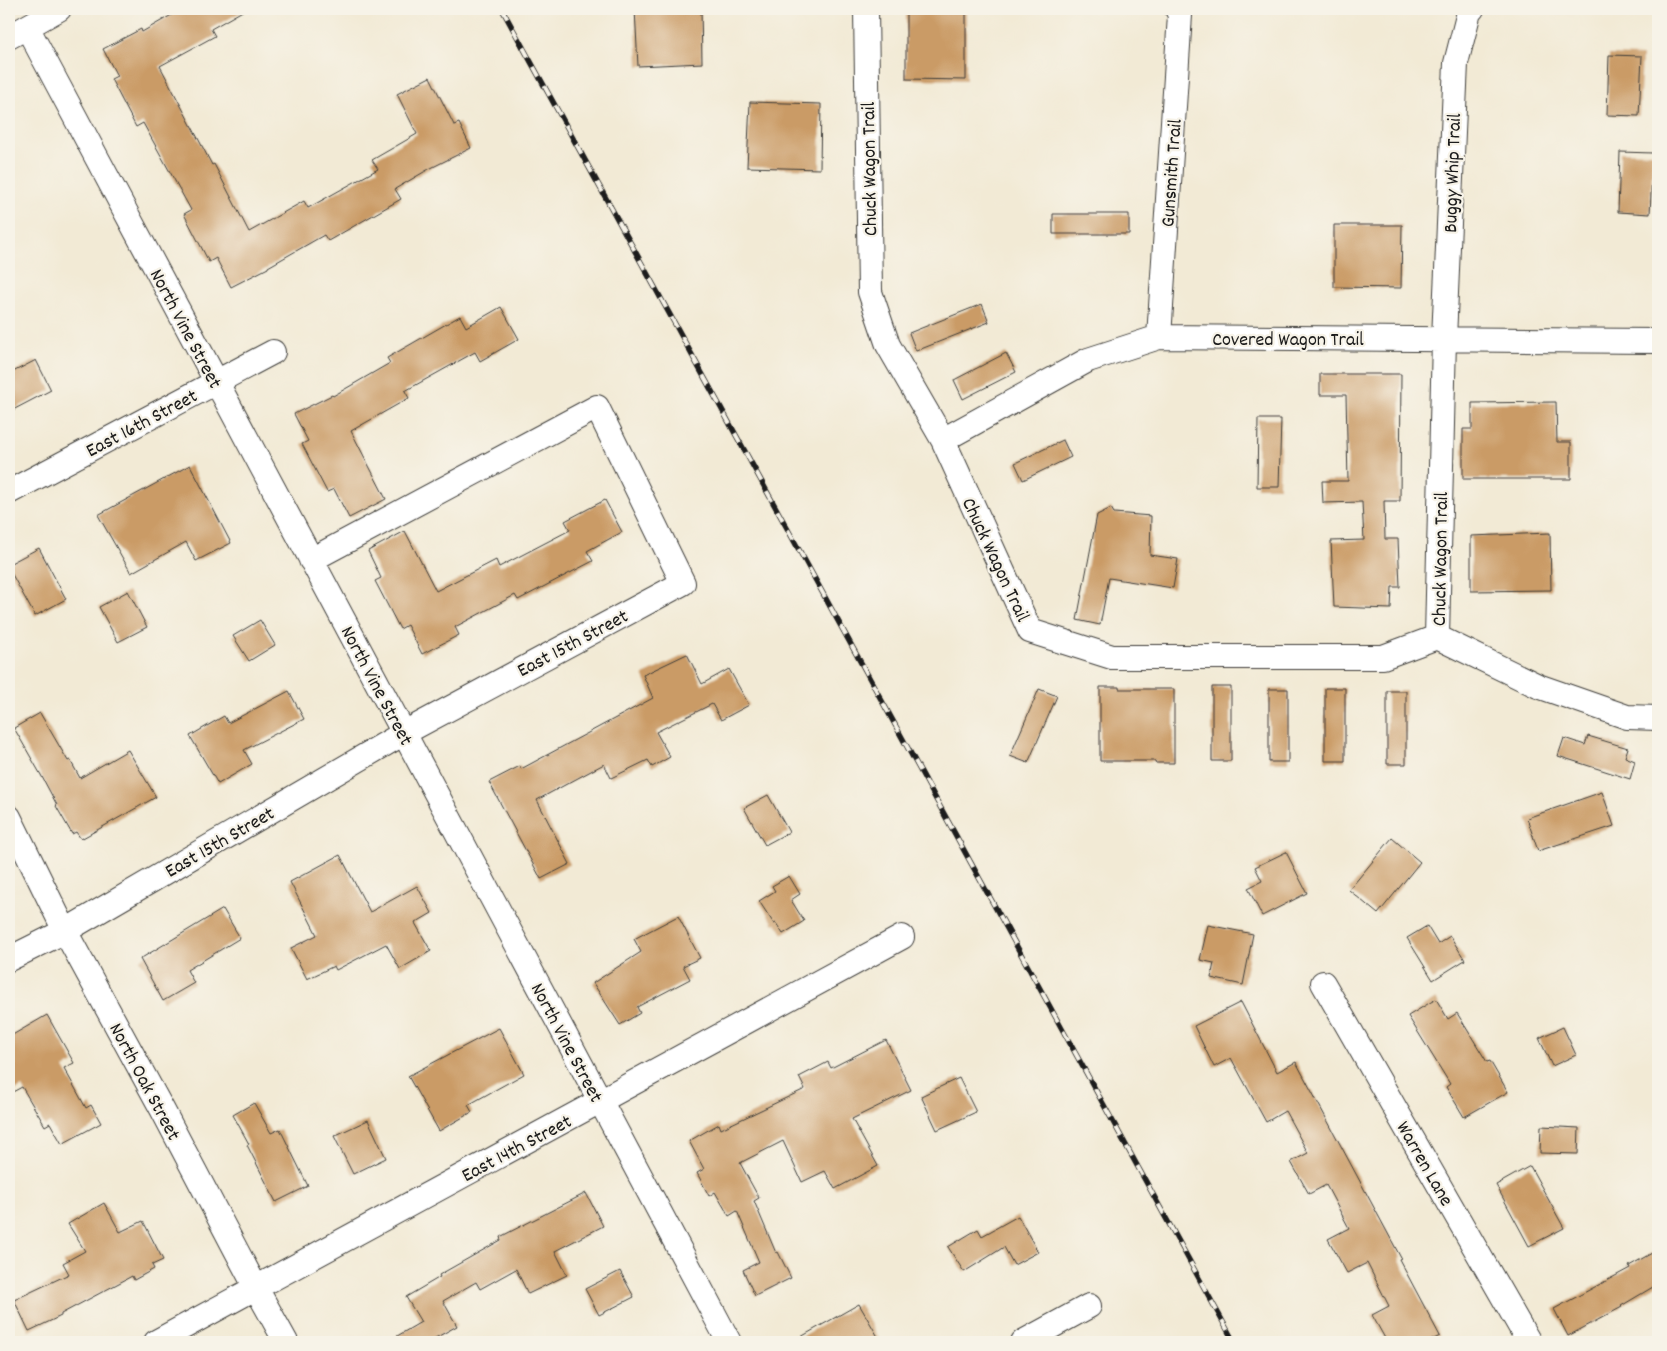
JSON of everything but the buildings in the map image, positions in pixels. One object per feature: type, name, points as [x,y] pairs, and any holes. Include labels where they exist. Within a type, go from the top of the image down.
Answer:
[{"type":"street","points":[[18,32],[59,9]]},
{"type":"street","name":"Chuck Wagon Trail","points":[[866,9],[870,292],[888,346],[943,440],[1030,631],[1112,657],[1383,657],[1437,637],[1444,339]]},
{"type":"street","name":"Gunsmith Trail","points":[[1160,337],[1180,15],[1176,9]]},
{"type":"street","name":"Buggy Whip Trail","points":[[1444,339],[1456,63],[1472,9]]},
{"type":"street","name":"North Vine Street","points":[[18,32],[216,382],[728,1342]]},
{"type":"street","name":"Covered Wagon Trail","points":[[943,440],[1088,360],[1160,337],[1658,341]]},
{"type":"street","name":"East 16th Street","points":[[9,492],[273,352]]},
{"type":"street","name":"East 15th Street","points":[[9,959],[64,932],[404,733],[683,582],[596,407],[311,560]]},
{"type":"street","points":[[1437,637],[1538,686],[1627,717],[1658,718]]},
{"type":"street","name":"North Oak Street","points":[[9,817],[64,932],[286,1342]]},
{"type":"street","name":"East 14th Street","points":[[156,1342],[902,937]]},
{"type":"street","name":"Warren Lane","points":[[1323,983],[1528,1342]]},
{"type":"street","points":[[1023,1342],[1089,1306]]},
{"type":"railway","points":[[502,9],[1234,1342]]}]
